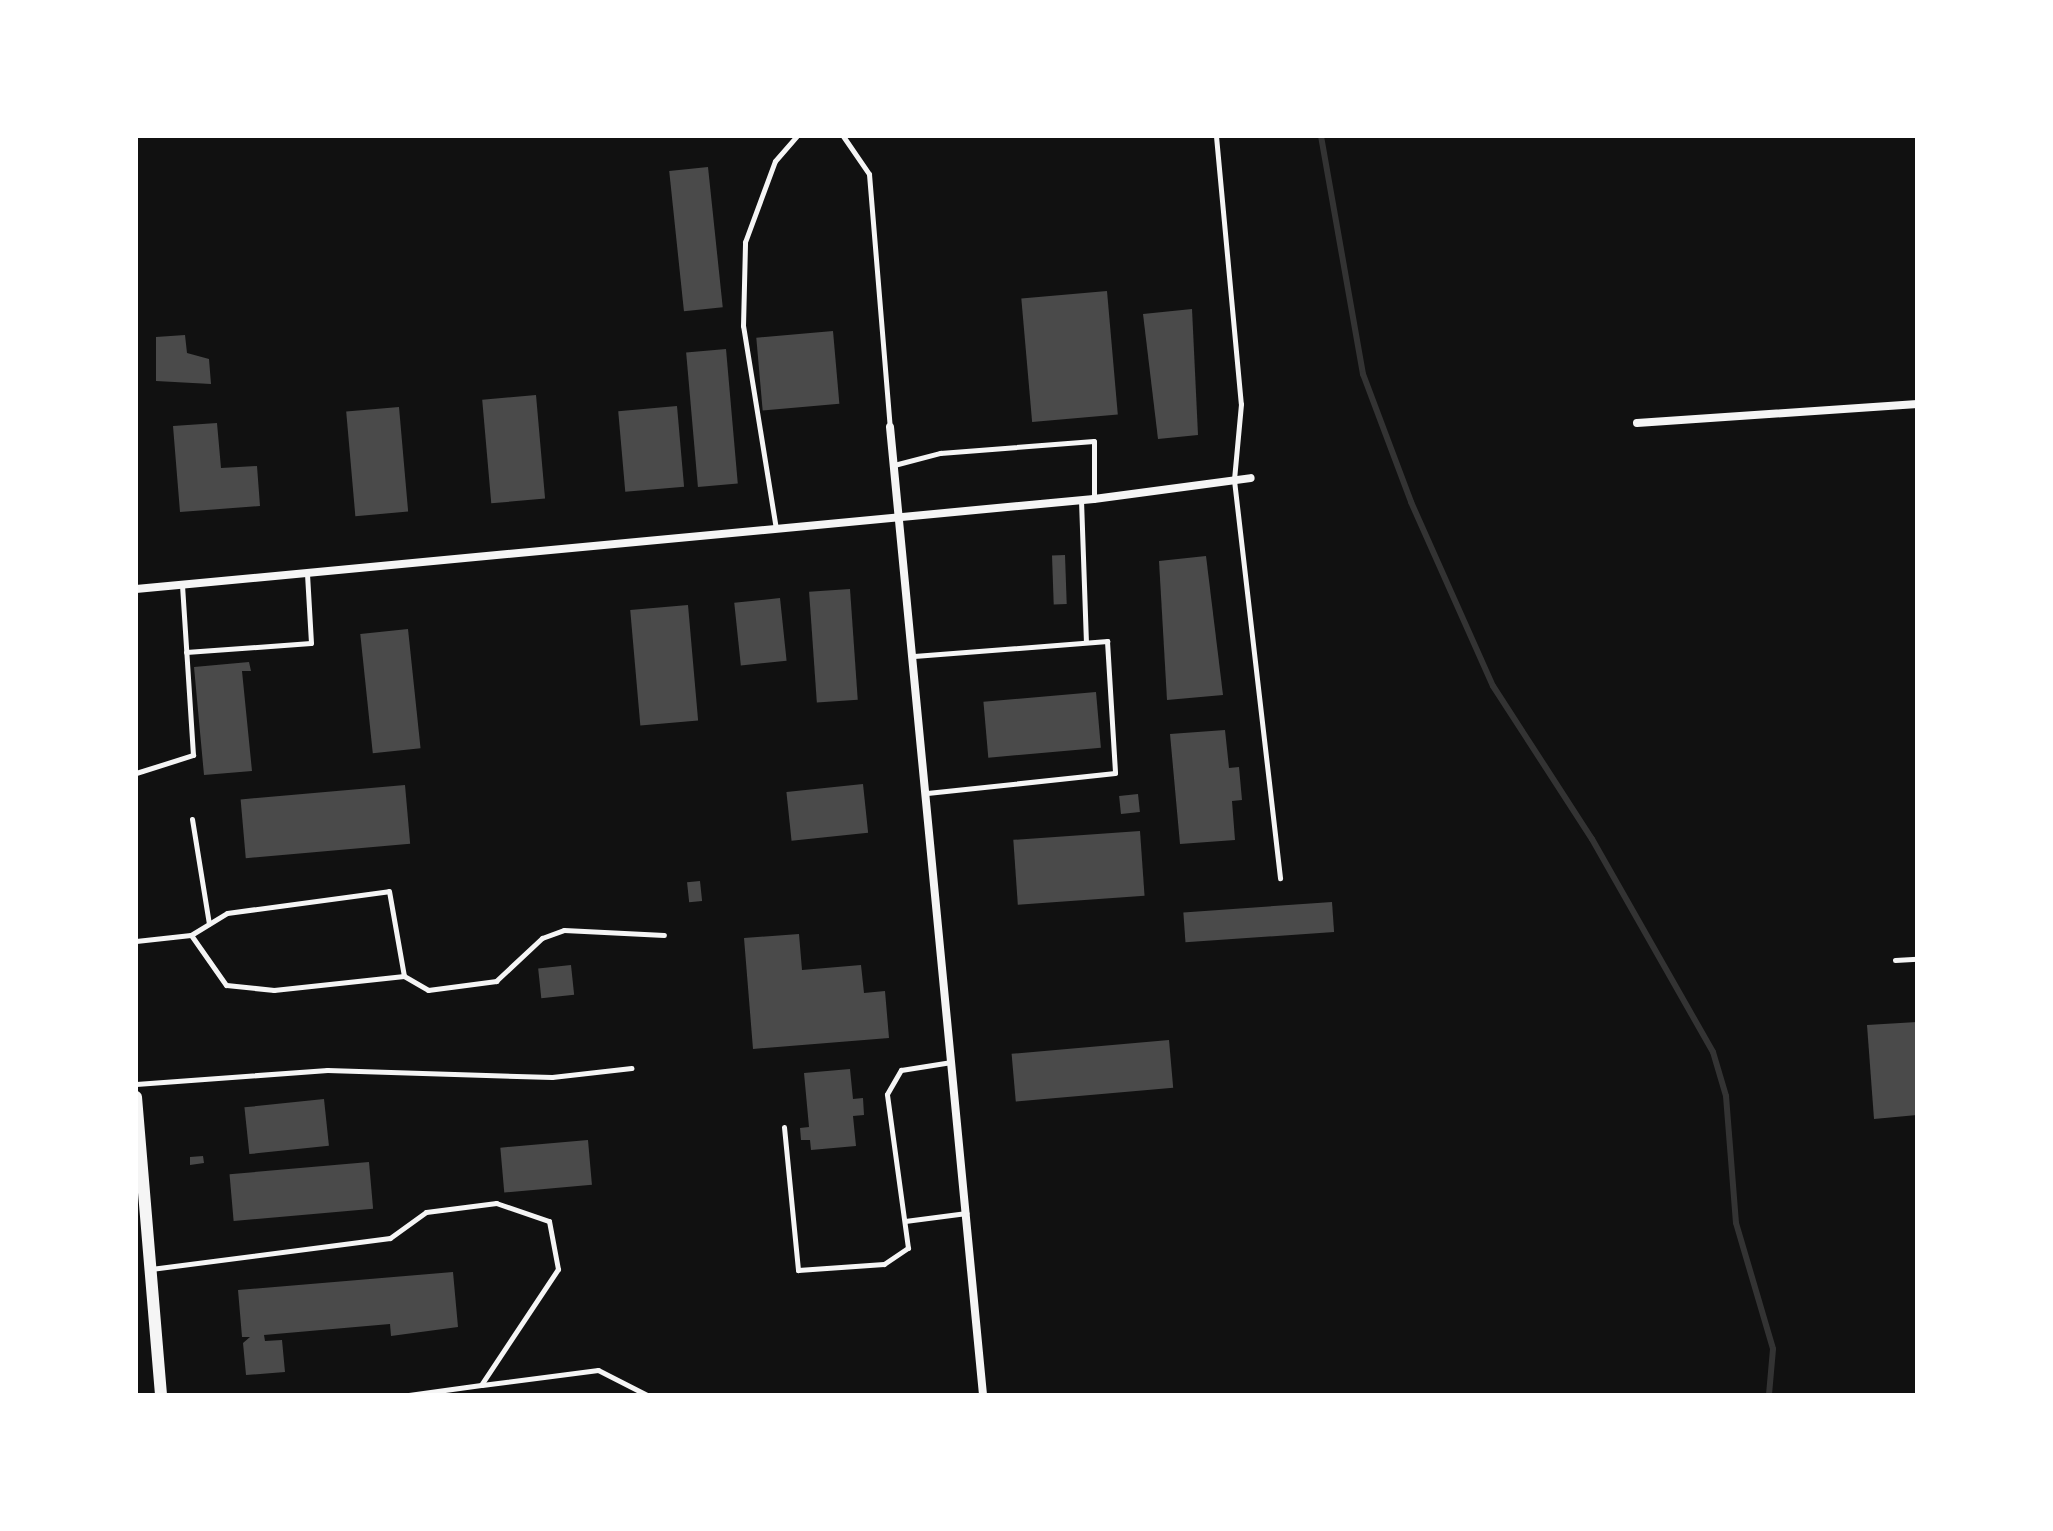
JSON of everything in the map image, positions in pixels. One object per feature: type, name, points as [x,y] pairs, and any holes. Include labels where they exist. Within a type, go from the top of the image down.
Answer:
[{"type":"street","points":[[1637,423],[1917,404]]},
{"type":"street","points":[[890,427],[983,1395]]},
{"type":"street","points":[[136,589],[1067,502],[1251,478]]},
{"type":"street","points":[[136,1097],[161,1395]]},
{"type":"lane","points":[[776,529],[743,326],[745,242],[775,161],[797,136]]},
{"type":"lane","points":[[843,136],[869,174],[890,427]]},
{"type":"lane","points":[[1216,136],[1241,404],[1234,480],[1280,878]]},
{"type":"lane","points":[[894,465],[940,453],[1094,441],[1094,499]]},
{"type":"lane","points":[[1081,500],[1086,642]]},
{"type":"lane","points":[[186,652],[311,643],[307,572]]},
{"type":"lane","points":[[136,773],[193,755],[182,584]]},
{"type":"lane","points":[[914,656],[1107,641],[1115,773],[927,793]]},
{"type":"lane","points":[[192,819],[209,924]]},
{"type":"lane","points":[[136,941],[191,935],[227,913],[389,891],[404,976]]},
{"type":"lane","points":[[191,935],[226,985],[274,990],[404,976],[428,990],[496,981],[542,938],[564,930],[664,935]]},
{"type":"lane","points":[[1895,960],[1917,959]]},
{"type":"lane","points":[[784,1127],[798,1270],[884,1264],[908,1248],[905,1221],[896,1198],[887,1094],[901,1070],[952,1062]]},
{"type":"lane","points":[[136,1084],[327,1070],[552,1077],[631,1068]]},
{"type":"lane","points":[[150,1269],[390,1238],[426,1212],[496,1203],[549,1221],[558,1269],[481,1385]]},
{"type":"lane","points":[[905,1221],[966,1213]]},
{"type":"lane","points":[[409,1395],[598,1370],[647,1395]]},
{"type":"building","points":[[708,167],[723,307],[684,311],[669,171]]},
{"type":"building","points":[[1107,291],[1118,415],[1032,422],[1021,298]]},
{"type":"building","points":[[1192,309],[1198,435],[1158,439],[1143,314]]},
{"type":"building","points":[[833,331],[839,404],[763,410],[756,338]]},
{"type":"building","points":[[185,335],[187,353],[209,359],[211,384],[156,381],[156,337]]},
{"type":"building","points":[[726,349],[738,483],[698,487],[686,352]]},
{"type":"building","points":[[536,395],[545,499],[491,503],[482,400]]},
{"type":"building","points":[[677,406],[684,487],[625,492],[618,411]]},
{"type":"building","points":[[399,407],[408,512],[355,516],[346,412]]},
{"type":"building","points":[[217,423],[221,468],[257,466],[260,506],[180,512],[173,426]]},
{"type":"building","points":[[1052,555],[1065,555],[1067,604],[1054,604]]},
{"type":"building","points":[[1206,556],[1223,695],[1167,700],[1159,561]]},
{"type":"building","points":[[850,589],[858,700],[817,703],[809,592]]},
{"type":"building","points":[[780,598],[787,661],[741,665],[734,603]]},
{"type":"building","points":[[688,605],[698,721],[640,726],[630,610]]},
{"type":"building","points":[[408,629],[421,748],[373,753],[360,634]]},
{"type":"building","points":[[249,662],[251,671],[242,671],[252,771],[204,775],[194,667]]},
{"type":"building","points":[[1096,692],[1101,748],[988,758],[983,702]]},
{"type":"building","points":[[1225,730],[1229,768],[1239,767],[1242,800],[1232,801],[1235,840],[1180,844],[1170,734]]},
{"type":"building","points":[[863,784],[868,833],[792,841],[786,792]]},
{"type":"building","points":[[405,785],[410,844],[246,858],[241,799]]},
{"type":"building","points":[[1138,794],[1140,812],[1121,814],[1119,796]]},
{"type":"building","points":[[1140,831],[1145,896],[1018,905],[1013,840]]},
{"type":"building","points":[[700,881],[702,901],[689,902],[687,882]]},
{"type":"building","points":[[1332,902],[1334,932],[1185,942],[1183,912]]},
{"type":"building","points":[[799,934],[802,970],[861,965],[864,993],[885,991],[889,1038],[753,1049],[744,938]]},
{"type":"building","points":[[571,965],[574,995],[541,998],[538,968]]},
{"type":"building","points":[[1917,1022],[1917,1115],[1874,1119],[1867,1025]]},
{"type":"building","points":[[1169,1040],[1173,1088],[1016,1102],[1012,1054]]},
{"type":"building","points":[[850,1069],[853,1099],[863,1098],[864,1115],[853,1116],[856,1146],[811,1150],[810,1140],[801,1140],[800,1128],[809,1127],[804,1073]]},
{"type":"building","points":[[324,1099],[329,1146],[249,1154],[244,1107]]},
{"type":"building","points":[[588,1140],[592,1185],[504,1192],[500,1148]]},
{"type":"building","points":[[203,1156],[204,1163],[190,1165],[190,1157]]},
{"type":"building","points":[[369,1162],[373,1209],[234,1221],[230,1174]]},
{"type":"building","points":[[453,1272],[458,1327],[391,1336],[390,1324],[264,1335],[265,1341],[282,1340],[285,1372],[246,1375],[243,1343],[250,1337],[242,1337],[238,1290]]},
{"type":"waterway","points":[[1321,136],[1363,374],[1411,502],[1493,686],[1592,839],[1713,1052],[1726,1096],[1736,1223],[1773,1349],[1769,1395]]}]
